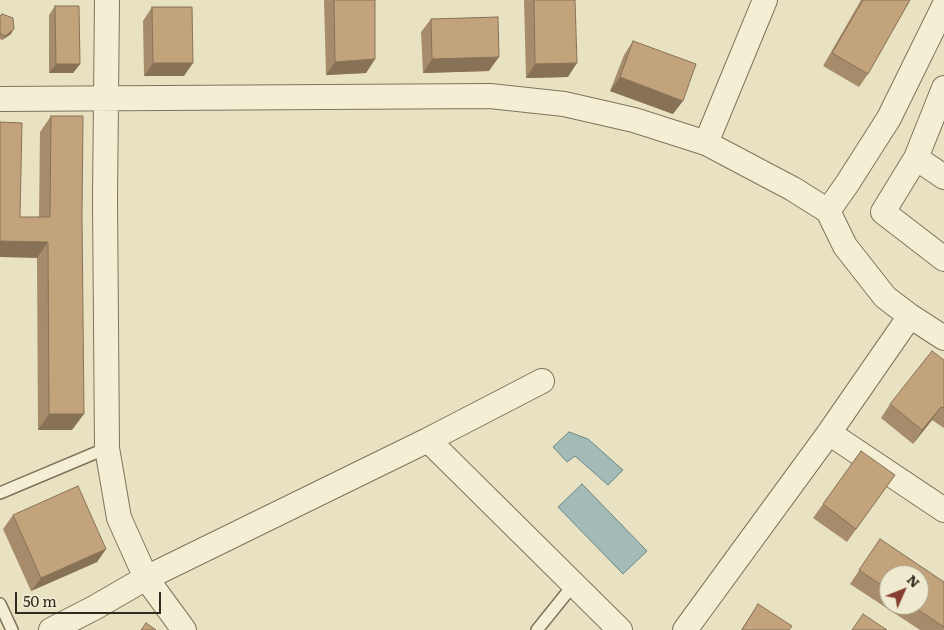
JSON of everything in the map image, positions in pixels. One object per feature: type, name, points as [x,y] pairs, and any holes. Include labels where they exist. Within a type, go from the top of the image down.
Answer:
[{"type":"street","points":[[107,0],[105,199],[107,448],[119,518],[146,578],[184,630]]},
{"type":"street","points":[[706,143],[766,0]]},
{"type":"street","points":[[828,211],[889,118],[944,6]]},
{"type":"street","points":[[943,92],[916,158],[883,212],[944,259]]},
{"type":"street","points":[[0,100],[490,96],[564,104],[634,120],[706,143],[793,189],[828,211],[845,246],[885,297],[944,338]]},
{"type":"street","points":[[916,158],[944,177]]},
{"type":"street","points":[[685,630],[830,433],[910,316]]},
{"type":"street","points":[[51,630],[146,578],[428,440],[542,380]]},
{"type":"street","points":[[830,433],[944,510]]},
{"type":"street","points":[[428,440],[620,630]]},
{"type":"lane","points":[[0,493],[107,448]]},
{"type":"lane","points":[[537,630],[574,584]]},
{"type":"lane","points":[[0,604],[12,630]]},
{"type":"water","points":[[569,432],[588,439],[623,470],[608,485],[575,456],[567,462],[553,447]]},
{"type":"water","points":[[582,484],[647,551],[623,574],[558,507]]},
{"type":"building","points":[[334,0],[375,0],[375,59],[335,62]]},
{"type":"building","points":[[534,0],[575,0],[577,63],[535,64]]},
{"type":"building","points":[[863,0],[910,0],[868,74],[832,53]]},
{"type":"building","points":[[55,6],[79,6],[80,64],[56,64]]},
{"type":"building","points":[[152,7],[192,7],[193,63],[153,63]]},
{"type":"building","points":[[2,14],[13,18],[14,29],[5,36],[0,33],[0,16]]},
{"type":"building","points":[[498,17],[499,57],[432,59],[431,19]]},
{"type":"building","points":[[633,41],[696,64],[683,101],[620,77]]},
{"type":"building","points":[[51,116],[83,116],[84,414],[49,414],[48,242],[0,241],[0,122],[22,123],[20,217],[50,217]]},
{"type":"building","points":[[932,351],[944,360],[944,408],[941,407],[922,430],[890,404]]},
{"type":"building","points":[[861,451],[895,475],[856,529],[823,504]]},
{"type":"building","points":[[78,486],[106,549],[41,578],[13,515]]},
{"type":"building","points":[[880,539],[919,565],[879,565],[879,583],[859,570]]},
{"type":"building","points":[[929,572],[944,582],[944,627],[926,615],[929,615]]},
{"type":"building","points":[[758,604],[792,626],[789,630],[742,630]]},
{"type":"building","points":[[863,614],[887,630],[852,630]]},
{"type":"building","points":[[146,623],[156,630],[141,630]]}]
